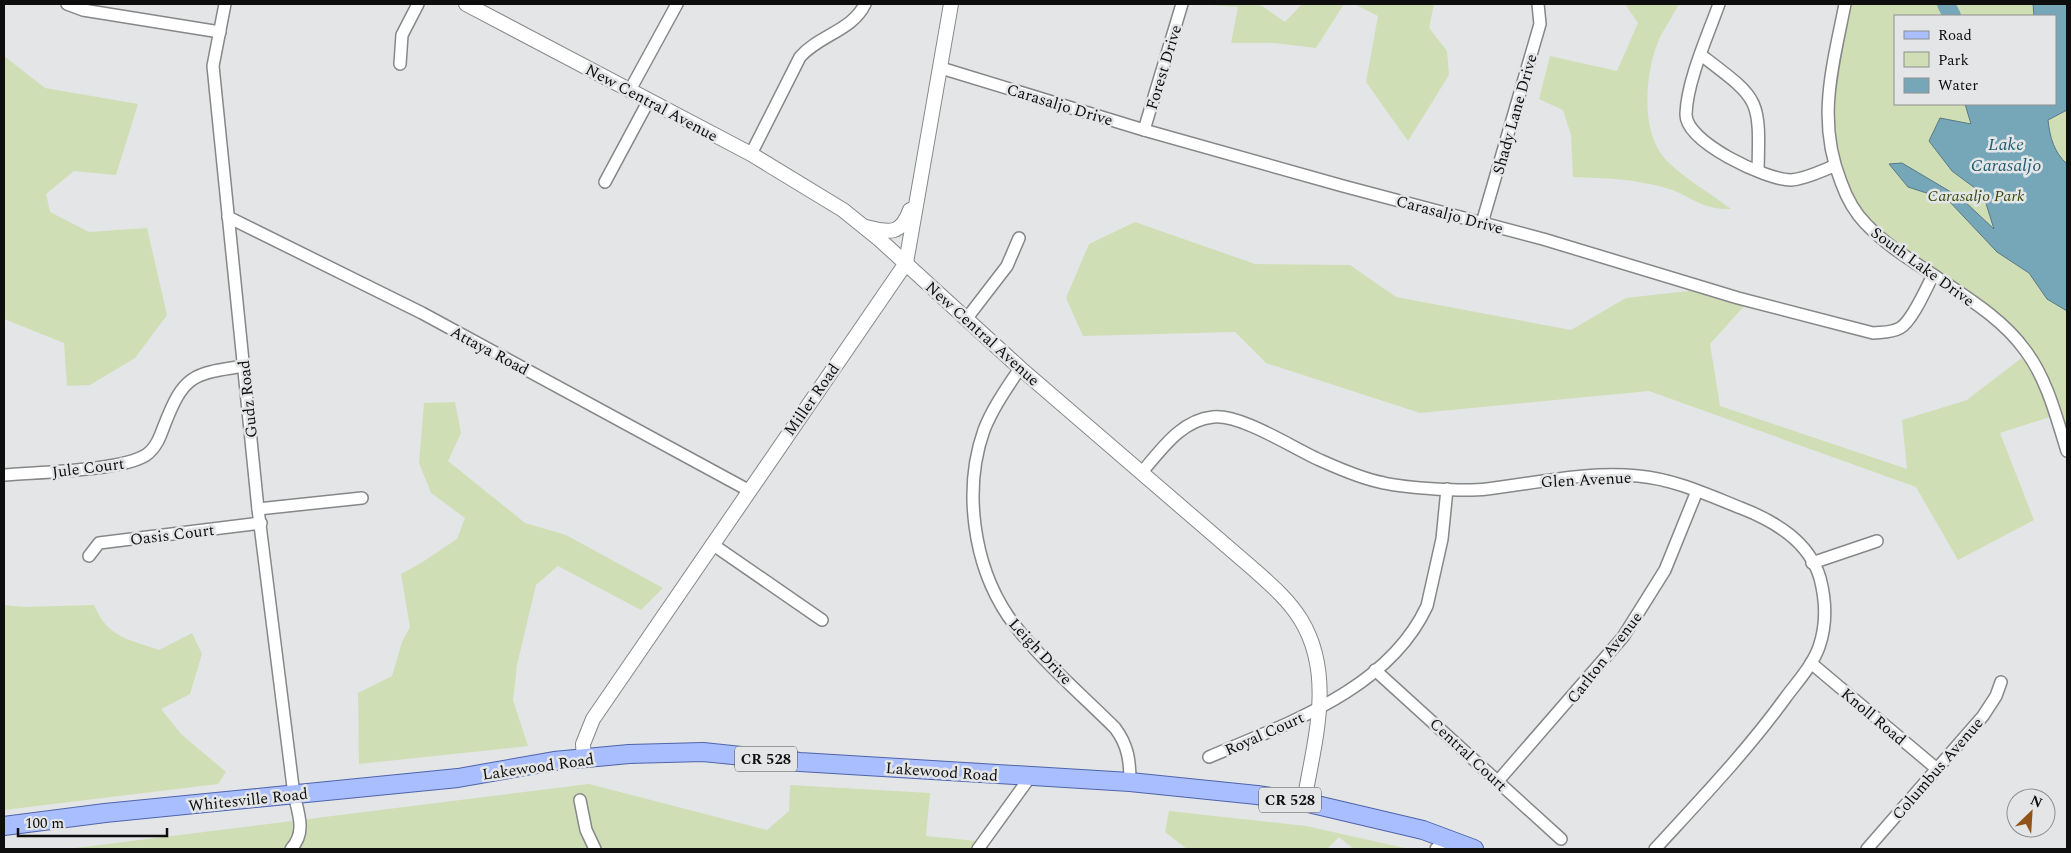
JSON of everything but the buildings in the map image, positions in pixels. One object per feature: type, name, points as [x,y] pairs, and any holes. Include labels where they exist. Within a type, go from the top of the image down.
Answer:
[{"type":"main road","name":"Lakewood Road","points":[[404,784],[458,778],[554,761],[629,754],[703,752],[800,762],[1130,782],[1257,795],[1304,802],[1423,830],[1441,844],[1474,849]]},
{"type":"main road","name":"Whitesville Road","points":[[4,826],[105,813],[404,784]]},
{"type":"street","points":[[67,4],[83,10],[220,32]]},
{"type":"street","name":"Gudz Road","points":[[225,4],[213,66],[258,508],[300,832],[299,840],[291,849]]},
{"type":"street","points":[[400,64],[402,34],[418,4]]},
{"type":"street","name":"New Central Avenue","points":[[466,4],[751,154],[792,178],[863,226],[967,318],[1020,368],[1252,567],[1284,598],[1301,620],[1312,644],[1320,684],[1320,708],[1304,802]]},
{"type":"street","points":[[630,90],[677,4]]},
{"type":"street","points":[[751,154],[800,57],[808,48],[850,24],[865,4]]},
{"type":"street","name":"Miller Road","points":[[584,758],[583,744],[592,718],[906,263],[951,4]]},
{"type":"street","name":"Forest Drive","points":[[1144,130],[1182,4]]},
{"type":"street","name":"Shady Lane Drive","points":[[1482,223],[1540,24],[1538,4]]},
{"type":"street","points":[[1719,4],[1701,55],[1686,113],[1687,121],[1704,142],[1741,164],[1758,171],[1790,180],[1806,177],[1834,166]]},
{"type":"street","name":"South Lake Drive","points":[[1845,4],[1829,86],[1827,125],[1829,147],[1845,194],[1864,222],[1885,242],[1954,288],[2007,328],[2026,350],[2046,386],[2067,450]]},
{"type":"street","points":[[1701,55],[1742,87],[1753,100],[1759,123],[1758,171]]},
{"type":"street","name":"Carasaljo Drive","points":[[941,68],[1144,130],[1543,239],[1738,298],[1873,333],[1890,332],[1901,328],[1918,304],[1933,275]]},
{"type":"street","points":[[605,182],[649,100]]},
{"type":"street","points":[[863,226],[886,231],[896,230],[905,224],[921,182]]},
{"type":"street","name":"Attaya Road","points":[[228,216],[422,313],[748,490]]},
{"type":"street","points":[[967,318],[1007,266],[1019,238]]},
{"type":"street","name":"Jule Court","points":[[4,475],[128,464],[147,454],[158,441],[178,393],[186,383],[208,372],[244,366]]},
{"type":"street","name":"Leigh Drive","points":[[1020,368],[994,408],[978,450],[973,504],[980,552],[990,581],[1008,616],[1028,641],[1115,728],[1124,740],[1130,765],[1130,782]]},
{"type":"street","name":"Glen Avenue","points":[[1142,472],[1174,436],[1188,426],[1210,417],[1228,417],[1357,476],[1386,484],[1446,489],[1484,489],[1565,477],[1629,476],[1676,484],[1697,491],[1756,514],[1793,535],[1819,575],[1826,604],[1821,639],[1811,663],[1769,720],[1655,849]]},
{"type":"street","name":"Royal Court","points":[[1209,757],[1335,700],[1375,670],[1398,649],[1427,606],[1442,539],[1446,489]]},
{"type":"street","name":"Carlton Avenue","points":[[1498,781],[1623,637],[1665,570],[1697,491]]},
{"type":"street","points":[[258,508],[362,498]]},
{"type":"street","name":"Oasis Court","points":[[89,556],[99,543],[261,523]]},
{"type":"street","points":[[1812,563],[1876,541]]},
{"type":"street","points":[[712,544],[822,620]]},
{"type":"street","name":"Knoll Road","points":[[1811,663],[1936,769]]},
{"type":"street","name":"Central Court","points":[[1375,670],[1561,839]]},
{"type":"street","name":"Columbus Avenue","points":[[1867,849],[1983,716],[1996,696],[2001,682]]},
{"type":"street","points":[[978,849],[1030,777]]},
{"type":"street","points":[[580,800],[586,830],[595,849]]},
{"type":"green space","points":[[1197,4],[1259,4],[1285,22],[1302,4],[1344,4],[1316,48],[1274,43],[1231,43],[1238,7]]},
{"type":"green space","points":[[1354,4],[1434,4],[1429,28],[1447,51],[1449,75],[1408,141],[1366,82],[1378,16]]},
{"type":"green space","points":[[1625,4],[1679,4],[1660,37],[1651,66],[1647,101],[1652,134],[1658,149],[1674,168],[1731,209],[1704,205],[1675,191],[1643,183],[1573,177],[1571,135],[1563,110],[1539,99],[1550,56],[1617,71],[1638,23]]},
{"type":"green space","name":"Carasaljo Park","points":[[1845,4],[2067,4],[2067,451],[2056,415],[2000,433],[2034,520],[1958,560],[1916,487],[1649,391],[1420,413],[1266,363],[1235,332],[1083,336],[1066,298],[1089,244],[1135,222],[1255,264],[1350,265],[1396,297],[1571,330],[1626,298],[1697,290],[1746,304],[1710,344],[1720,406],[1907,469],[1902,420],[1967,400],[2028,353],[2007,328],[1885,242],[1845,194],[1827,125]]},
{"type":"green space","points":[[4,56],[45,88],[138,104],[116,175],[74,171],[46,194],[50,212],[89,232],[147,228],[167,315],[135,358],[90,385],[67,386],[64,343],[4,319]]},
{"type":"green space","points":[[455,402],[461,433],[448,461],[525,523],[566,535],[663,588],[641,610],[558,566],[536,585],[517,665],[513,700],[528,746],[359,764],[358,693],[392,676],[402,642],[410,627],[401,574],[457,539],[465,518],[431,493],[419,463],[424,403]]},
{"type":"green space","points":[[4,605],[24,607],[94,605],[106,624],[120,636],[159,650],[192,633],[202,654],[190,694],[161,709],[181,734],[226,772],[218,784],[4,810]]},
{"type":"green space","points":[[589,784],[767,830],[789,811],[790,785],[930,793],[926,836],[987,842],[981,849],[67,849]]},
{"type":"green space","points":[[1169,811],[1306,826],[1409,849],[1354,849],[1339,837],[1327,849],[1187,849],[1165,832]]},
{"type":"water","name":"Lake Carasaljo","points":[[2033,4],[2067,4],[2067,110],[2048,120],[2053,144],[2067,164],[2067,311],[2047,299],[2029,273],[1997,252],[1948,200],[1908,187],[1889,164],[1902,163],[1961,198],[1994,229],[1983,194],[1952,171],[1929,141],[1940,118],[1971,124],[1965,105],[2056,105],[2056,15],[2034,15]]},
{"type":"waterway","points":[[1946,4],[1952,15]]}]
